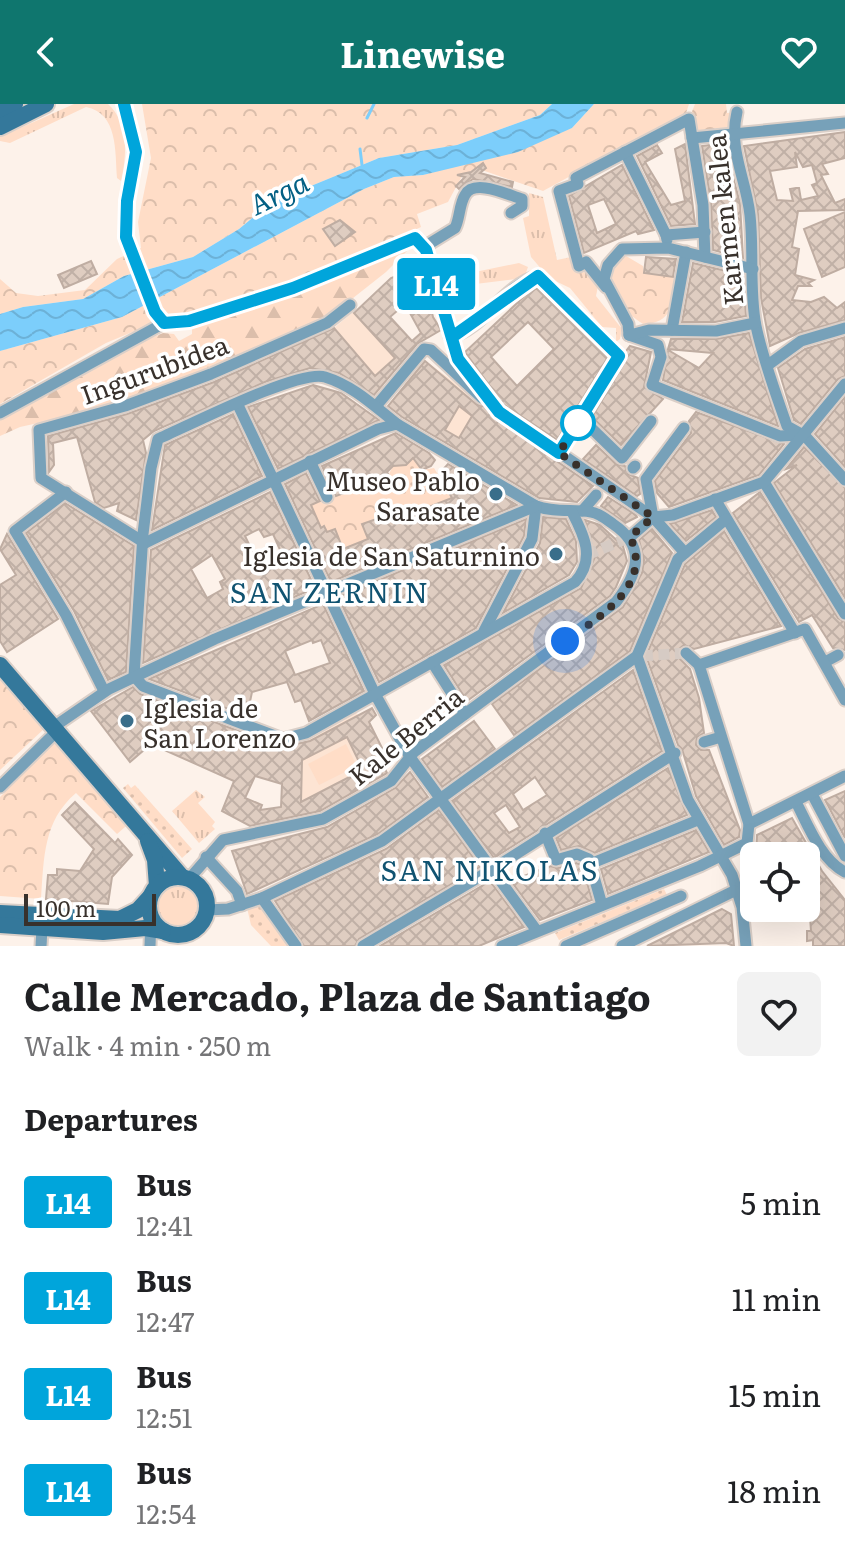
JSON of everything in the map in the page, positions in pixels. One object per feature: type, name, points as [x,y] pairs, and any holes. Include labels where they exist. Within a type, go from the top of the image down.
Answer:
[{"type":"street","points":[[0,112],[15,104]]},
{"type":"street","points":[[0,127],[46,104]]},
{"type":"street","points":[[124,104],[136,152],[126,223],[133,257],[160,318]]},
{"type":"street","name":"Karmen kalea","points":[[738,108],[732,132],[750,212],[755,323],[787,426],[805,436],[845,480]]},
{"type":"street","points":[[562,449],[629,335],[628,324],[606,287],[586,262],[579,266],[559,191],[578,184],[576,178],[689,119],[705,232],[705,257]]},
{"type":"street","points":[[692,138],[845,123]]},
{"type":"street","points":[[625,152],[667,241],[686,252],[753,269]]},
{"type":"street","points":[[424,247],[455,228],[465,194],[471,190],[484,188],[522,199],[522,206],[511,213]]},
{"type":"street","points":[[606,287],[605,272],[622,249],[705,232]]},
{"type":"street","points":[[0,413],[160,318],[189,321],[293,288],[415,238],[424,247],[458,359],[499,412]]},
{"type":"street","points":[[672,330],[686,252]]},
{"type":"street","points":[[450,337],[460,334],[538,276],[619,356]]},
{"type":"street","name":"Ingurubidea","points":[[66,492],[41,478],[39,430],[125,406],[211,374],[327,323],[350,305]]},
{"type":"street","points":[[629,335],[649,330],[716,331],[755,323]]},
{"type":"street","points":[[768,365],[801,341],[845,328]]},
{"type":"street","points":[[629,335],[658,345],[661,357],[652,385],[780,436],[800,435]]},
{"type":"street","points":[[377,405],[424,349],[431,350],[499,412],[562,449],[600,489],[653,517],[681,556]]},
{"type":"street","points":[[577,512],[587,546],[579,577],[566,589],[484,631],[306,733],[283,739],[176,701],[143,686],[134,676],[151,468],[158,439],[282,384],[318,376],[377,405],[397,424],[536,506],[598,513],[630,537],[653,517],[673,515],[764,482],[845,384]]},
{"type":"street","points":[[238,405],[375,694],[410,757],[537,931]]},
{"type":"street","points":[[562,449],[569,448],[585,422],[622,458],[651,421]]},
{"type":"street","points":[[145,543],[272,478],[397,424]]},
{"type":"street","points":[[653,517],[646,481],[684,428]]},
{"type":"street","points":[[310,461],[327,497]]},
{"type":"street","points":[[764,482],[845,614]]},
{"type":"street","points":[[577,512],[600,489]]},
{"type":"street","points":[[104,691],[16,528],[66,492],[145,543]]},
{"type":"street","points":[[715,499],[795,633]]},
{"type":"street","points":[[0,787],[57,728],[104,691],[328,592],[536,506]]},
{"type":"street","points":[[484,631],[532,539],[536,506]]},
{"type":"street","points":[[0,925],[154,931],[175,935],[192,931],[207,910],[242,905],[262,898],[365,850],[440,801],[640,656],[681,556],[726,519]]},
{"type":"street","name":"Kale Berria","points":[[186,878],[223,840],[323,819],[391,781],[410,757],[616,602],[633,581],[634,552],[630,537]]},
{"type":"street","points":[[699,665],[805,629],[845,700]]},
{"type":"street","points":[[502,946],[601,902],[721,857],[747,843],[749,824],[699,665],[686,653]]},
{"type":"street","points":[[825,662],[838,655]]},
{"type":"street","points":[[640,656],[672,754],[698,820],[732,875],[734,891],[742,907],[746,946]]},
{"type":"street","points":[[432,662],[465,714]]},
{"type":"street","points":[[0,665],[186,878],[203,891],[207,910]]},
{"type":"street","points":[[704,742],[721,737]]},
{"type":"street","points":[[363,946],[491,870],[672,754]]},
{"type":"street","points":[[749,824],[845,776]]},
{"type":"street","points":[[812,794],[845,856]]},
{"type":"street","points":[[796,802],[820,847],[836,868],[845,872]]},
{"type":"street","points":[[590,864],[698,820]]},
{"type":"street","points":[[139,823],[155,860],[154,931]]},
{"type":"street","points":[[547,832],[556,860],[577,854],[589,859],[601,902]]},
{"type":"street","points":[[206,857],[237,891],[242,905]]},
{"type":"street","points":[[0,913],[112,920],[129,916],[164,880],[186,878]]},
{"type":"street","points":[[622,946],[734,891]]},
{"type":"street","points":[[566,946],[681,896]]},
{"type":"street","points":[[262,898],[296,946]]},
{"type":"street","points":[[41,946],[42,928]]},
{"type":"shaded area","points":[[353,312],[395,358],[383,385],[387,388],[378,397],[335,375],[319,373],[307,336],[334,328]]},
{"type":"shaded area","points":[[420,357],[483,403],[459,438],[446,430],[443,435],[417,393],[402,381]]},
{"type":"shaded area","points":[[356,712],[385,754],[379,757],[389,777],[304,821],[300,808],[303,739]]},
{"type":"green space","points":[[74,104],[108,104],[115,112],[125,140],[121,181],[117,178],[115,145],[109,125],[104,117],[86,107],[10,143],[0,141],[0,137]]},
{"type":"green space","points":[[142,104],[552,104],[540,115],[457,145],[379,158],[272,202],[239,229],[193,257],[124,276],[83,299],[23,307],[0,314],[0,279],[16,293],[38,296],[85,290],[117,259],[141,248],[138,222],[151,158]]},
{"type":"green space","points":[[594,104],[689,104],[686,113],[543,191],[476,168],[462,176],[448,202],[417,214],[421,227],[353,258],[229,302],[166,318],[106,343],[0,404],[0,351],[122,317],[364,189],[394,177],[423,175],[572,128]]},
{"type":"green space","points":[[695,104],[726,104],[727,113],[737,112],[732,132],[692,138],[689,119]]},
{"type":"green space","points":[[529,193],[543,197],[557,260],[571,257],[579,272],[587,268],[598,286],[596,296],[622,329],[616,342],[616,328],[602,327],[570,288],[549,278],[531,257],[523,218],[529,216]]},
{"type":"green space","points":[[408,250],[386,272],[324,321],[124,404],[20,427],[0,436],[0,419],[139,343],[163,333],[174,334],[179,341],[192,334],[192,328],[294,295]]},
{"type":"green space","points":[[621,253],[643,266],[644,273],[679,278],[670,310],[660,320],[643,324],[624,309],[613,293],[612,274]]},
{"type":"green space","points":[[519,263],[528,267],[524,278],[443,288],[470,273]]},
{"type":"green space","points":[[413,458],[422,470],[434,468],[452,498],[408,515],[405,509],[363,525],[368,539],[343,549],[335,530],[327,532],[324,526],[320,528],[311,505],[382,479],[388,476],[393,466],[406,465]]},
{"type":"green space","points":[[413,460],[422,472],[419,495],[404,499],[393,475]]},
{"type":"green space","points":[[0,673],[45,728],[0,770]]},
{"type":"green space","points":[[60,737],[132,821],[117,834],[76,793],[65,804],[51,828],[41,899],[0,896],[0,797]]},
{"type":"green space","points":[[346,744],[357,766],[319,785],[308,764]]},
{"type":"green space","points":[[128,784],[131,788],[135,785],[192,849],[182,858],[123,788]]},
{"type":"green space","points":[[196,790],[205,797],[198,803],[215,822],[212,826],[215,829],[199,843],[172,811]]},
{"type":"green space","points":[[178,882],[195,888],[201,905],[195,922],[178,928],[161,922],[155,905],[161,888]]},
{"type":"green space","points":[[664,889],[667,895],[559,940],[555,933]]},
{"type":"green space","points":[[266,907],[294,946],[271,946],[251,925],[247,908]]},
{"type":"water","points":[[552,104],[594,104],[572,128],[518,152],[423,175],[394,177],[364,189],[122,317],[0,351],[0,314],[23,307],[83,299],[124,276],[193,257],[239,229],[272,202],[379,158],[457,145],[540,115]]},
{"type":"building","points":[[845,132],[845,158],[822,164],[828,174],[821,175],[835,203],[845,199],[845,210],[798,211],[792,247],[799,249],[795,275],[814,280],[808,283],[811,286],[798,286],[792,300],[811,302],[824,297],[837,308],[845,302],[845,320],[799,333],[770,346],[761,298],[758,214],[744,146]],"holes":[[[795,152],[803,167],[812,165],[817,183],[812,185],[818,196],[801,200],[799,188],[796,188],[790,189],[793,201],[777,200],[770,171],[797,167]]]},
{"type":"building","points":[[724,143],[740,203],[743,258],[713,250],[711,204],[702,146]]},
{"type":"building","points":[[685,144],[695,224],[671,226],[637,156],[657,145],[662,153],[645,162],[671,205],[685,201],[675,149]]},
{"type":"building","points":[[483,163],[486,168],[480,173],[513,182],[512,187],[473,179],[459,189],[456,186],[465,177],[457,175],[471,172]]},
{"type":"building","points":[[622,165],[654,230],[638,234],[636,231],[584,253],[569,196]],"holes":[[[604,199],[616,224],[597,233],[588,205]]]},
{"type":"building","points":[[845,212],[845,267],[822,277],[804,229]]},
{"type":"building","points":[[340,220],[355,232],[335,246],[323,229]]},
{"type":"building","points":[[646,257],[676,259],[673,277],[644,273]]},
{"type":"building","points":[[91,261],[97,274],[64,288],[58,275]]},
{"type":"building","points":[[693,263],[743,275],[746,316],[715,322],[682,322]]},
{"type":"building","points":[[415,269],[418,275],[422,272],[433,317],[441,330],[417,344],[374,395],[339,373],[310,368],[265,382],[154,431],[143,440],[146,453],[136,520],[117,511],[119,503],[104,508],[95,502],[77,437],[53,443],[54,465],[49,472],[48,436],[127,414],[214,382],[334,328],[375,376],[395,358],[354,313],[391,278]],"holes":[[[405,304],[421,333],[412,341],[390,317]]]},
{"type":"building","points":[[538,288],[608,357],[557,440],[503,404],[465,352],[530,291]],"holes":[[[528,322],[554,349],[517,386],[491,357]]]},
{"type":"building","points":[[749,333],[778,426],[663,380],[668,350],[699,368],[713,353],[668,349],[671,339],[716,339]]},
{"type":"building","points":[[845,337],[845,376],[838,379],[801,424],[794,420],[778,368],[805,349]]},
{"type":"building","points":[[630,346],[651,352],[644,387],[663,399],[621,445],[592,417],[626,360],[626,351]]},
{"type":"building","points":[[425,361],[476,404],[484,406],[495,419],[593,486],[577,502],[539,498],[388,406]],"holes":[[[459,406],[472,416],[459,438],[445,430]]]},
{"type":"building","points":[[313,385],[341,393],[379,420],[278,469],[248,407]]},
{"type":"building","points":[[845,397],[845,467],[815,434]]},
{"type":"building","points":[[696,412],[784,444],[759,475],[669,507],[657,493],[655,481],[691,433],[689,421]]},
{"type":"building","points":[[233,414],[262,476],[152,530],[165,445]]},
{"type":"building","points":[[396,433],[429,453],[435,460],[431,466],[422,470],[413,458],[406,465],[393,466],[387,472],[389,476],[336,496],[322,466]]},
{"type":"building","points":[[596,445],[616,464],[625,466],[628,474],[638,478],[640,494],[637,496],[583,459]]},
{"type":"building","points":[[804,447],[845,488],[845,598],[774,483],[797,465],[786,469]]},
{"type":"building","points":[[448,464],[517,505],[331,582],[285,484],[306,473],[320,501],[311,505],[321,528],[324,526],[327,532],[335,529],[343,549],[368,539],[362,524],[405,509],[408,515],[452,498],[439,474]]},
{"type":"building","points":[[270,492],[315,588],[143,663],[151,550]],"holes":[[[259,529],[264,537],[273,534],[281,552],[258,563],[245,536]],[[212,555],[225,579],[220,582],[223,589],[207,598],[191,569]]]},
{"type":"building","points":[[760,492],[838,618],[845,622],[845,650],[833,648],[812,615],[799,622],[733,513]]},
{"type":"building","points":[[608,497],[637,517],[625,523],[601,506]]},
{"type":"building","points":[[65,503],[134,546],[126,672],[108,680],[74,611],[26,533]]},
{"type":"building","points":[[712,510],[716,517],[686,541],[670,524]]},
{"type":"building","name":"Iglesia de San Saturnino","points":[[543,517],[566,519],[576,541],[577,562],[569,575],[503,613],[540,543]]},
{"type":"building","points":[[526,519],[524,536],[476,628],[379,682],[338,597]]},
{"type":"building","points":[[585,520],[600,525],[623,546],[627,561],[616,587],[610,596],[467,701],[444,665],[581,588],[595,557]]},
{"type":"building","points":[[652,529],[672,553],[630,651],[514,735],[492,704],[623,607],[642,573],[644,560],[639,540]]},
{"type":"building","points":[[724,531],[781,626],[694,649],[684,645],[678,650],[680,659],[690,669],[699,698],[704,733],[697,737],[696,745],[701,750],[709,750],[740,830],[739,837],[724,845],[696,796],[682,749],[646,656],[685,564]]},
{"type":"building","points":[[7,534],[58,619],[7,652],[0,641],[0,585],[16,575],[0,549]]},
{"type":"building","points":[[323,604],[364,691],[309,721],[301,700],[295,702],[287,682],[252,692],[247,716],[149,679]],"holes":[[[312,640],[313,643],[321,640],[330,663],[295,675],[285,651]]]},
{"type":"building","points":[[633,670],[662,751],[494,858],[452,801]],"holes":[[[535,777],[547,795],[523,810],[513,794]],[[506,805],[520,827],[509,833],[494,813]]]},
{"type":"building","points":[[133,687],[140,694],[281,747],[310,741],[372,708],[376,715],[369,722],[385,754],[379,756],[387,773],[320,811],[250,826],[222,811],[234,781],[151,744],[130,762],[91,711]],"holes":[[[347,737],[363,770],[301,802],[302,760]],[[255,776],[282,784],[281,807],[260,810],[262,805],[245,798]]]},
{"type":"building","points":[[474,721],[495,749],[442,787],[422,759]]},
{"type":"building","points":[[668,768],[687,815],[595,853],[579,846],[561,850],[556,838]]},
{"type":"building","points":[[410,772],[428,797],[378,834],[247,894],[232,851],[327,827],[395,788]]},
{"type":"building","points":[[845,791],[845,838],[825,800]]},
{"type":"building","points":[[75,802],[115,843],[118,839],[132,855],[112,877],[108,904],[46,899],[48,875],[57,875],[57,869],[80,871],[94,849],[62,815]]},
{"type":"building","points":[[439,810],[480,867],[359,939],[355,946],[304,946],[275,901],[386,849]]},
{"type":"building","points":[[792,818],[806,842],[757,842],[757,835]]},
{"type":"building","points":[[696,830],[709,852],[608,894],[601,869]]},
{"type":"building","points":[[576,863],[582,865],[592,900],[540,920],[511,881],[550,866],[558,868]]},
{"type":"building","points":[[820,867],[845,900],[845,946],[813,946],[813,940],[807,941],[807,931],[811,931],[810,922],[820,922]]},
{"type":"building","points":[[490,881],[524,927],[479,946],[380,946]]},
{"type":"building","points":[[722,909],[731,914],[734,946],[726,943],[647,946]]},
{"type":"waterway","points":[[367,118],[374,104]]},
{"type":"waterway","points":[[360,149],[362,165]]},
{"type":"tunnel","points":[[587,555],[630,537]]},
{"type":"tunnel","points":[[642,656],[686,653]]},
{"type":"bus line","name":"L14","points":[[124,104],[133,130],[136,152],[135,171],[127,201],[126,237],[155,312],[164,323],[189,321],[293,288],[415,238],[426,250],[458,359],[505,418],[559,453],[619,356],[538,276],[455,335]]},
{"type":"place","name":"Museo Pablo Sarasate","points":[[496,494]]},
{"type":"place","name":"Iglesia de San Saturnino","points":[[556,554]]},
{"type":"place","name":"Iglesia de San Lorenzo","points":[[127,721]]},
{"type":"district","name":"SAN ZERNIN","points":[[330,591]]},
{"type":"district","name":"SAN NIKOLAS","points":[[490,869]]},
{"type":"route","points":[[565,641],[616,602],[633,581],[634,552],[630,537],[653,517],[559,453],[581,418],[578,423]]},
{"type":"water label","name":"Arga","points":[[278,192]]}]
